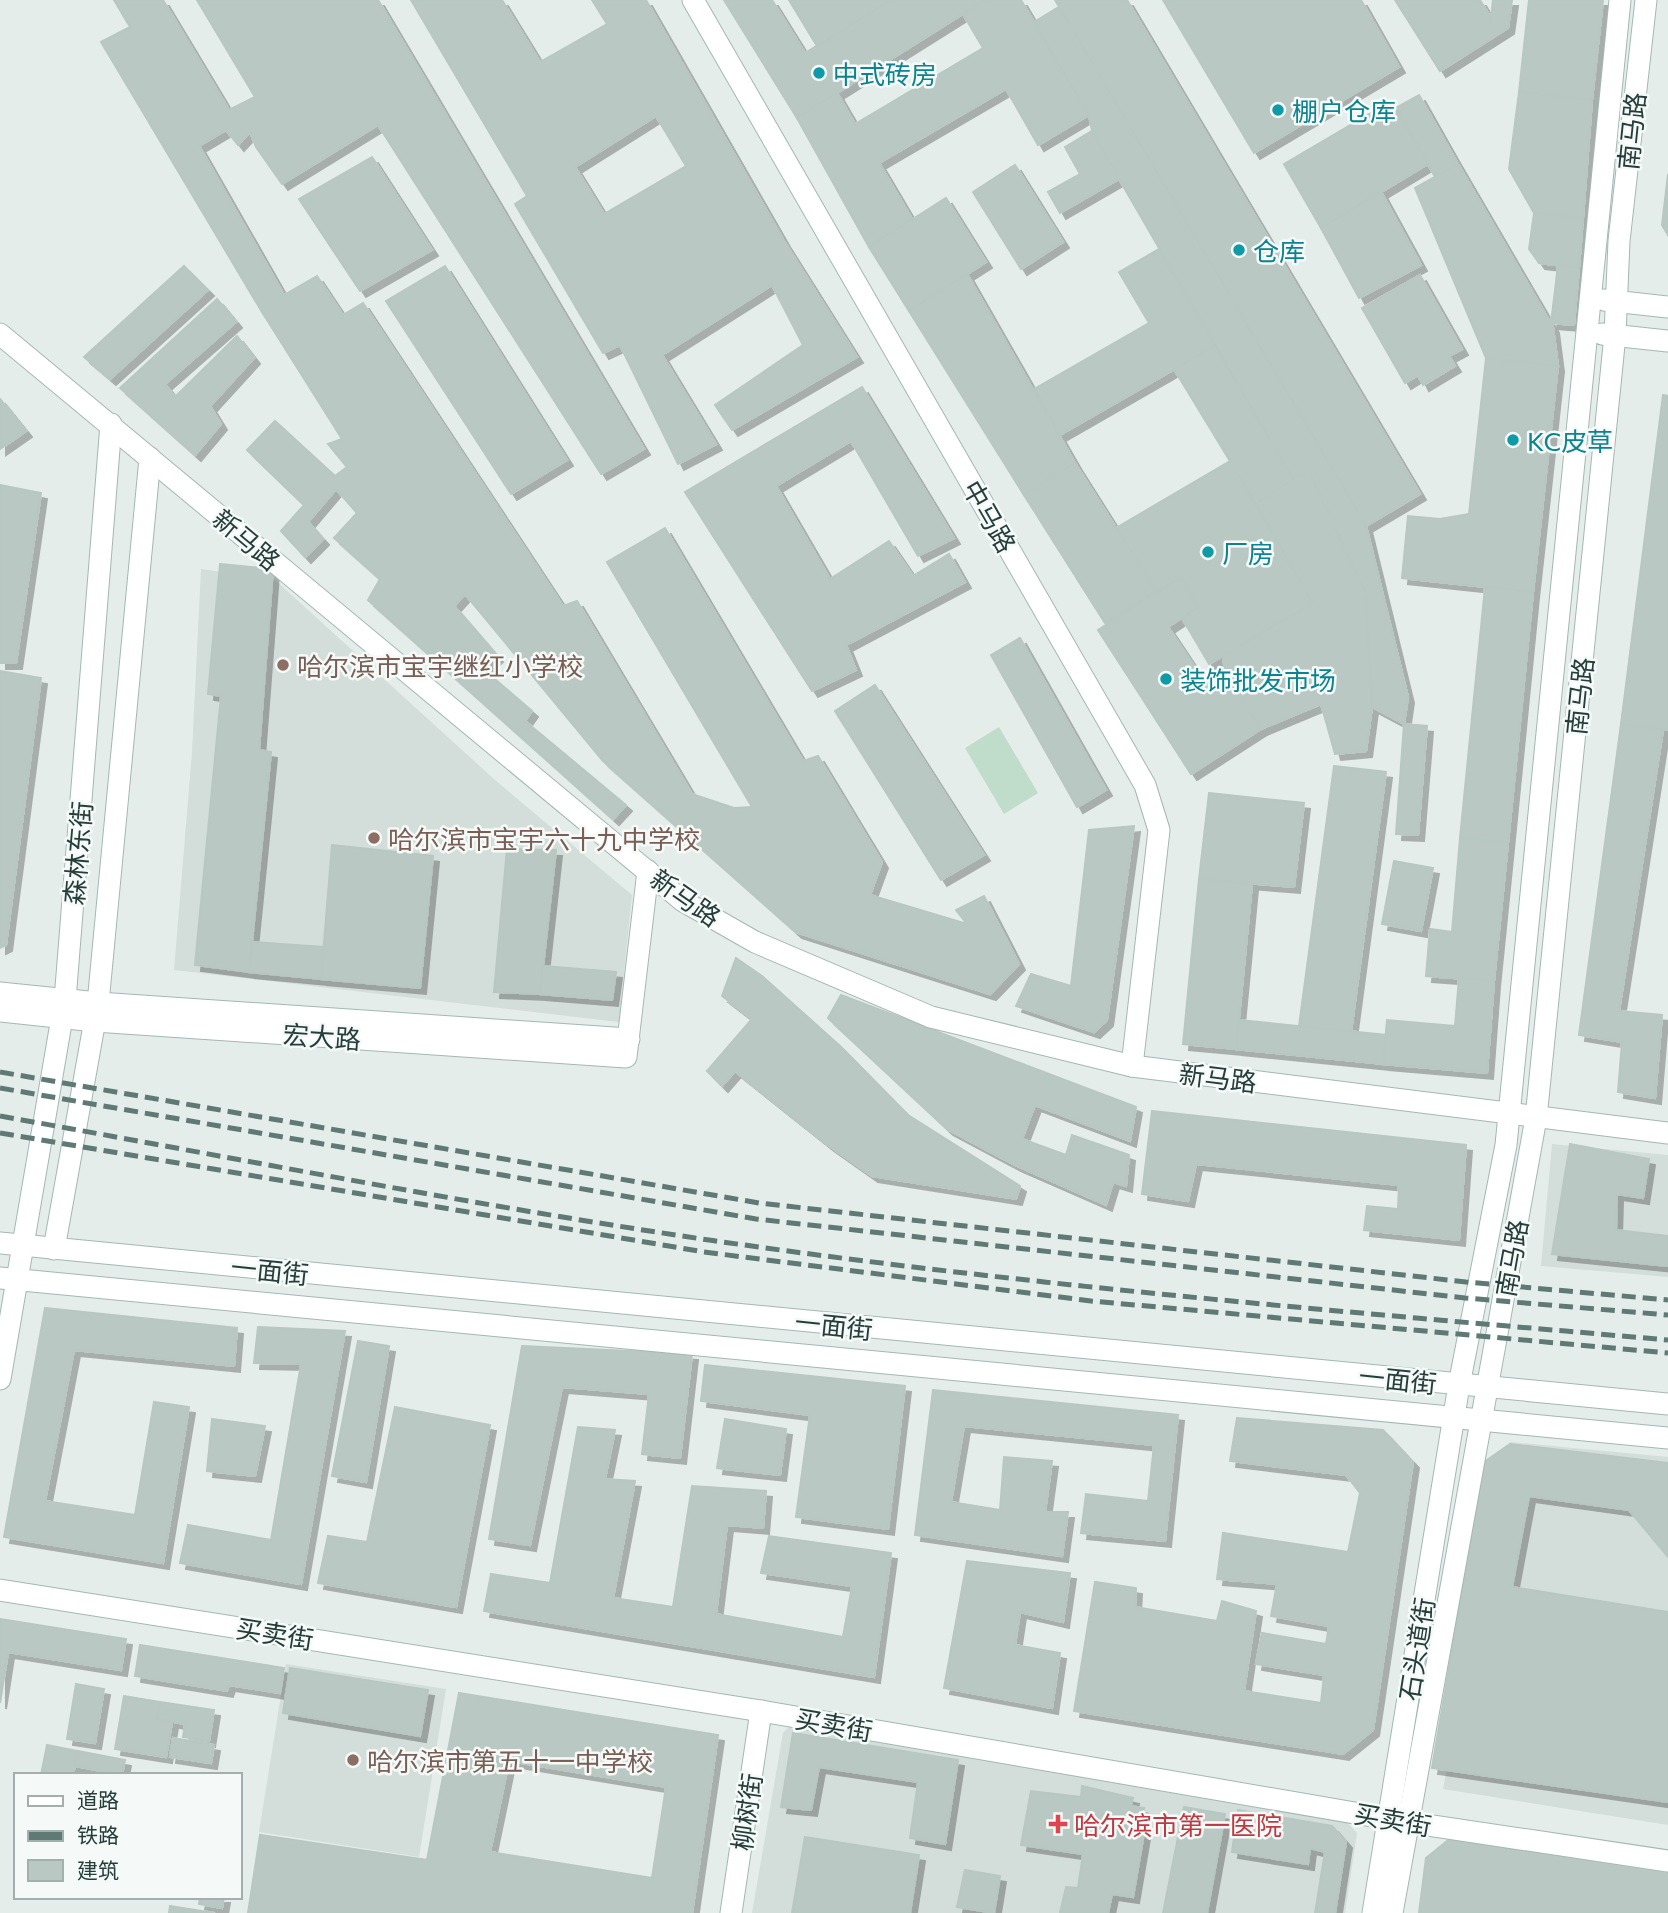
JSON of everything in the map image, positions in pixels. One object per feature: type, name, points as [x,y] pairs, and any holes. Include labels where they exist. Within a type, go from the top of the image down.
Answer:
[{"type":"main road","name":"中马路","points":[[693,0],[1145,785],[1159,830],[1132,1066]]},
{"type":"main road","name":"南马路","points":[[1459,1385],[1509,1115],[1620,0]]},
{"type":"main road","name":"南马路","points":[[1487,1388],[1536,1118],[1615,335],[1619,241],[1646,0]]},
{"type":"main road","points":[[1590,298],[1668,307]]},
{"type":"main road","points":[[1586,332],[1668,341]]},
{"type":"main road","name":"新马路","points":[[0,334],[683,901],[755,942],[931,1017],[1132,1066],[1668,1133]]},
{"type":"main road","name":"森林东街","points":[[0,1378],[10,1244],[64,1009],[111,424]]},
{"type":"main road","name":"森林东街","points":[[54,1249],[97,1012],[150,458]]},
{"type":"main road","name":"宏大路","points":[[0,1011],[64,1009],[629,1039],[648,871]]},
{"type":"main road","name":"宏大路","points":[[0,993],[64,1009]]},
{"type":"main road","name":"一面街","points":[[10,1244],[1668,1404]]},
{"type":"main road","name":"一面街","points":[[9,1279],[1668,1438]]},
{"type":"main road","name":"石头道街","points":[[1392,1913],[1398,1820],[1459,1385]]},
{"type":"main road","name":"石头道街","points":[[1373,1913],[1398,1820],[1487,1388]]},
{"type":"main road","name":"买卖街","points":[[0,1590],[761,1711],[1398,1820],[1668,1861]]},
{"type":"main road","name":"柳树街","points":[[731,1913],[761,1711]]},
{"type":"shaded area","name":"哈尔滨市宝宇六十九中学校","points":[[201,569],[274,579],[495,780],[632,895],[619,1022],[174,970],[192,752]]},
{"type":"shaded area","points":[[1552,1144],[1668,1155],[1668,1277],[1541,1266]]},
{"type":"shaded area","points":[[1510,1442],[1668,1457],[1668,1825],[1443,1789]]},
{"type":"shaded area","name":"哈尔滨市第五十一中学校","points":[[286,1664],[446,1689],[419,1857],[259,1832]]},
{"type":"shaded area","name":"哈尔滨市第一医院","points":[[794,1721],[1341,1816],[1357,1833],[1345,1913],[752,1913],[783,1733]]},
{"type":"green space","points":[[999,727],[1038,793],[1004,814],[965,748]]},
{"type":"building","points":[[114,0],[163,0],[229,110],[255,97],[197,0],[378,0],[644,449],[601,474],[378,125],[282,184],[256,147],[250,132],[238,145],[226,130],[199,146],[284,295],[317,276],[343,315],[363,303],[563,606],[577,601],[692,794],[734,808],[752,807],[607,562],[665,528],[803,761],[818,756],[882,862],[870,895],[967,924],[956,910],[984,896],[1019,964],[990,994],[796,932],[603,761],[465,594],[454,606],[497,656],[483,669],[532,711],[525,721],[626,805],[613,819],[368,600],[380,579],[334,538],[357,513],[336,489],[308,522],[323,539],[305,557],[281,531],[304,505],[247,450],[275,421],[335,476],[347,467],[328,444],[342,439],[262,312],[101,42],[130,27]]},
{"type":"building","points":[[411,0],[502,0],[540,62],[607,24],[592,0],[646,0],[784,241],[857,357],[732,430],[715,405],[803,345],[772,285],[662,355],[716,444],[678,464],[620,345],[603,353],[515,204],[527,196]],"holes":[[[656,116],[686,166],[604,214],[575,167]]]},
{"type":"building","name":"中式砖房","points":[[724,0],[772,0],[805,53],[891,0],[985,0],[797,118]]},
{"type":"building","points":[[789,0],[891,0],[817,46]]},
{"type":"building","points":[[985,0],[1021,0],[1089,115],[1038,145],[1006,89],[879,163],[912,219],[869,247],[797,118],[837,93],[855,124],[983,48],[963,14]]},
{"type":"building","name":"仓库","points":[[1055,0],[1127,0],[1420,494],[1366,526]]},
{"type":"building","name":"棚户仓库","points":[[1163,0],[1361,0],[1399,67],[1254,153]]},
{"type":"building","points":[[1395,0],[1480,0],[1491,18],[1493,0],[1512,0],[1508,28],[1440,71]]},
{"type":"building","points":[[1529,0],[1603,0],[1592,100],[1519,92]]},
{"type":"building","name":"仓库","points":[[1059,7],[1366,526],[1408,697],[1404,724],[1372,707],[1365,592],[1308,470],[1294,481],[1119,179],[1092,131],[1089,115],[1034,22]]},
{"type":"building","points":[[1519,92],[1592,100],[1583,218],[1534,213],[1509,169]]},
{"type":"building","points":[[1419,95],[1458,164],[1435,177],[1396,108]]},
{"type":"building","name":"仓库","points":[[1391,101],[1428,164],[1321,228],[1284,164]]},
{"type":"building","points":[[1092,131],[1119,179],[1060,213],[1048,192],[1080,174],[1065,147]]},
{"type":"building","points":[[372,157],[432,250],[360,291],[299,199]]},
{"type":"building","points":[[1458,164],[1553,327],[1558,366],[1486,358],[1415,188]]},
{"type":"building","points":[[1015,165],[1063,242],[1021,269],[973,192]]},
{"type":"building","points":[[1668,174],[1668,235],[1662,225]]},
{"type":"building","name":"仓库","points":[[1381,192],[1421,265],[1359,298],[1321,228]]},
{"type":"building","points":[[946,198],[986,262],[909,311],[869,247]]},
{"type":"building","points":[[1534,213],[1583,218],[1579,268],[1539,263],[1529,249]]},
{"type":"building","points":[[1159,249],[1215,346],[1060,435],[1034,389],[1149,323],[1119,272]]},
{"type":"building","points":[[1558,265],[1579,268],[1574,325],[1551,323]]},
{"type":"building","points":[[184,266],[208,290],[110,379],[84,357]]},
{"type":"building","points":[[445,266],[567,460],[511,494],[386,301]]},
{"type":"building","points":[[967,274],[1075,463],[1024,495],[909,311]]},
{"type":"building","name":"仓库","points":[[1420,275],[1462,349],[1449,356],[1455,366],[1423,385],[1418,375],[1405,383],[1362,308]]},
{"type":"building","points":[[217,299],[236,322],[165,384],[175,397],[237,336],[254,358],[210,406],[221,424],[195,455],[120,388]]},
{"type":"building","points":[[1215,346],[1294,481],[1256,504],[1174,369]]},
{"type":"building","name":"KC皮草","points":[[1486,358],[1558,366],[1533,592],[1402,578],[1408,516],[1440,519],[1469,514]]},
{"type":"building","points":[[862,387],[954,538],[918,556],[851,441],[776,486],[830,579],[889,541],[913,576],[949,554],[965,582],[846,645],[856,670],[812,691],[685,492]]},
{"type":"building","points":[[1663,395],[1668,396],[1668,730],[1621,724]]},
{"type":"building","points":[[0,399],[26,431],[0,449]]},
{"type":"building","name":"厂房","points":[[1230,461],[1313,603],[1209,664],[1182,618],[1198,607],[1181,577],[1156,591],[1116,528]]},
{"type":"building","points":[[1075,463],[1156,591],[1105,623],[1024,495]]},
{"type":"building","points":[[1308,470],[1365,592],[1372,707],[1366,751],[1335,754],[1321,704],[1261,729],[1225,673],[1223,656],[1313,603],[1256,504]]},
{"type":"building","points":[[0,485],[41,493],[16,663],[0,663]]},
{"type":"building","points":[[220,564],[273,569],[259,750],[271,752],[249,972],[195,965],[221,696],[208,694]]},
{"type":"building","name":"装饰批发市场","points":[[1181,577],[1198,607],[1168,627],[1206,684],[1225,673],[1261,729],[1191,774],[1098,630]]},
{"type":"building","points":[[1485,587],[1533,592],[1508,843],[1460,838]]},
{"type":"building","points":[[1020,638],[1106,790],[1077,807],[991,655]]},
{"type":"building","points":[[0,671],[41,678],[6,945],[0,948]]},
{"type":"building","points":[[875,685],[984,855],[941,880],[835,711]]},
{"type":"building","points":[[1404,724],[1427,726],[1418,835],[1396,834]]},
{"type":"building","points":[[1621,724],[1663,730],[1619,1011],[1662,1015],[1655,1098],[1618,1092],[1622,1042],[1579,1035]]},
{"type":"building","points":[[1334,766],[1386,772],[1351,1032],[1299,1026]]},
{"type":"building","points":[[1209,793],[1304,803],[1294,887],[1199,879]]},
{"type":"building","points":[[1134,826],[1107,1020],[1094,1032],[1016,1006],[1031,974],[1071,986],[1089,830]]},
{"type":"building","points":[[1460,838],[1508,843],[1494,981],[1426,976],[1430,929],[1452,932]]},
{"type":"building","points":[[332,845],[433,856],[420,988],[321,979]]},
{"type":"building","points":[[507,849],[556,850],[540,994],[494,992]]},
{"type":"building","points":[[1394,861],[1433,868],[1421,931],[1382,924]]},
{"type":"building","points":[[1199,879],[1252,884],[1236,1049],[1183,1044]]},
{"type":"building","points":[[253,942],[323,947],[321,979],[249,972]]},
{"type":"building","points":[[736,958],[762,976],[840,1046],[908,1115],[1020,1186],[1016,1199],[872,1176],[828,1145],[735,1071],[722,1086],[707,1071],[752,1019],[722,996]]},
{"type":"building","points":[[543,966],[616,972],[612,1000],[540,994]]},
{"type":"building","points":[[1459,978],[1494,981],[1487,1073],[1383,1064],[1387,1020],[1455,1026]]},
{"type":"building","points":[[841,995],[1136,1107],[1130,1141],[1035,1105],[1022,1139],[1066,1155],[1072,1135],[1129,1155],[1126,1186],[1113,1182],[1106,1205],[1015,1165],[947,1129],[828,1018]]},
{"type":"building","points":[[1239,1020],[1386,1035],[1383,1064],[1236,1049]]},
{"type":"building","points":[[1152,1111],[1466,1145],[1459,1240],[1364,1230],[1367,1206],[1398,1209],[1399,1185],[1196,1164],[1188,1201],[1142,1194]]},
{"type":"building","points":[[1570,1144],[1649,1159],[1643,1198],[1617,1194],[1616,1230],[1668,1236],[1668,1266],[1552,1254]]},
{"type":"building","points":[[45,1308],[237,1328],[234,1366],[74,1350],[45,1501],[135,1515],[154,1402],[189,1407],[163,1563],[4,1537]]},
{"type":"building","points":[[258,1327],[345,1331],[301,1584],[180,1563],[188,1525],[271,1540],[301,1364],[254,1363]]},
{"type":"building","points":[[358,1341],[389,1346],[366,1482],[332,1476]]},
{"type":"building","points":[[522,1346],[692,1354],[680,1458],[642,1454],[649,1394],[562,1387],[530,1545],[489,1539]]},
{"type":"building","points":[[705,1365],[905,1386],[888,1529],[796,1517],[810,1415],[701,1401]]},
{"type":"building","points":[[933,1390],[1178,1415],[1165,1541],[1081,1533],[1086,1494],[1148,1501],[1154,1445],[964,1426],[951,1502],[1000,1510],[1004,1457],[1052,1461],[1045,1512],[1068,1512],[1062,1556],[915,1535]]},
{"type":"building","points":[[395,1407],[490,1425],[456,1607],[318,1583],[328,1536],[367,1542]]},
{"type":"building","points":[[1237,1418],[1383,1430],[1413,1462],[1373,1730],[1343,1754],[1074,1711],[1095,1582],[1136,1588],[1135,1607],[1217,1621],[1222,1601],[1256,1611],[1244,1691],[1321,1703],[1324,1675],[1256,1664],[1262,1633],[1326,1644],[1329,1626],[1271,1616],[1277,1584],[1217,1579],[1223,1533],[1348,1552],[1360,1493],[1346,1475],[1230,1461]]},
{"type":"building","points":[[212,1419],[265,1426],[255,1476],[207,1471]]},
{"type":"building","points":[[725,1419],[786,1429],[780,1475],[717,1468]]},
{"type":"building","points":[[578,1427],[615,1430],[605,1479],[635,1481],[613,1598],[673,1607],[692,1486],[766,1491],[763,1528],[727,1525],[716,1614],[843,1637],[852,1586],[761,1573],[769,1536],[891,1553],[874,1677],[484,1611],[491,1574],[550,1583]]},
{"type":"building","points":[[1510,1444],[1668,1463],[1668,1557],[1629,1510],[1529,1496],[1512,1587],[1668,1612],[1668,1802],[1432,1768],[1484,1462]]},
{"type":"building","points":[[967,1561],[1070,1573],[1063,1622],[1020,1612],[1015,1645],[1060,1653],[1052,1708],[944,1688]]},
{"type":"building","points":[[0,1619],[126,1639],[121,1670],[8,1652],[0,1703]]},
{"type":"building","points":[[140,1645],[284,1668],[280,1693],[229,1685],[227,1691],[135,1676]]},
{"type":"building","points":[[290,1668],[428,1690],[420,1736],[283,1713]]},
{"type":"building","points":[[76,1684],[104,1689],[95,1743],[67,1739]]},
{"type":"building","points":[[459,1693],[718,1735],[692,1913],[248,1913],[260,1835],[427,1860]],"holes":[[[509,1761],[666,1787],[652,1878],[490,1852]]]},
{"type":"building","points":[[124,1696],[160,1702],[157,1719],[172,1722],[166,1757],[115,1749]]},
{"type":"building","points":[[160,1702],[214,1710],[209,1741],[183,1737],[185,1724],[157,1719]]},
{"type":"building","points":[[793,1733],[958,1760],[945,1844],[910,1838],[918,1782],[819,1767],[811,1810],[781,1807]]},
{"type":"building","points":[[173,1738],[214,1745],[211,1763],[170,1757]]},
{"type":"building","points":[[47,1745],[78,1751],[73,1773],[41,1773]]},
{"type":"building","points":[[78,1751],[125,1760],[122,1773],[75,1766]]},
{"type":"building","points":[[1082,1786],[1133,1798],[1131,1806],[1144,1808],[1139,1832],[1144,1833],[1133,1897],[1112,1894],[1108,1913],[1060,1913],[1066,1887],[1078,1888],[1083,1854],[1021,1845],[1031,1791],[1081,1797]]},
{"type":"building","points":[[1184,1807],[1225,1814],[1207,1913],[1163,1913]]},
{"type":"building","points":[[1238,1810],[1332,1826],[1346,1842],[1335,1913],[1315,1913],[1325,1852],[1310,1848],[1308,1864],[1232,1852]]},
{"type":"building","points":[[1458,1832],[1668,1870],[1668,1913],[1419,1913],[1426,1858]]},
{"type":"building","points":[[805,1837],[919,1855],[910,1913],[792,1913]]},
{"type":"building","points":[[965,1870],[1000,1876],[994,1913],[957,1907]]},
{"type":"building","points":[[200,1899],[224,1899],[222,1908],[199,1904]]},
{"type":"building","points":[[170,1906],[214,1913],[169,1913]]},
{"type":"railway","points":[[0,1072],[759,1203],[1466,1282],[1668,1300]]},
{"type":"railway","points":[[0,1088],[756,1219],[1465,1298],[1668,1315]]},
{"type":"railway","points":[[0,1116],[531,1212],[828,1256],[1188,1297],[1668,1340]]},
{"type":"railway","points":[[0,1133],[704,1252],[1091,1301],[1668,1353]]},
{"type":"place","name":"中式砖房","points":[[819,73]]},
{"type":"place","name":"棚户仓库","points":[[1278,110]]},
{"type":"place","name":"仓库","points":[[1239,250]]},
{"type":"place","name":"KC皮草","points":[[1513,440]]},
{"type":"place","name":"厂房","points":[[1208,552]]},
{"type":"place","name":"哈尔滨市宝宇继红小学校","points":[[283,665]]},
{"type":"place","name":"装饰批发市场","points":[[1166,679]]},
{"type":"place","name":"哈尔滨市宝宇六十九中学校","points":[[374,838]]},
{"type":"place","name":"哈尔滨市第五十一中学校","points":[[353,1760]]},
{"type":"place","name":"哈尔滨市第一医院","points":[[1058,1824]]}]
